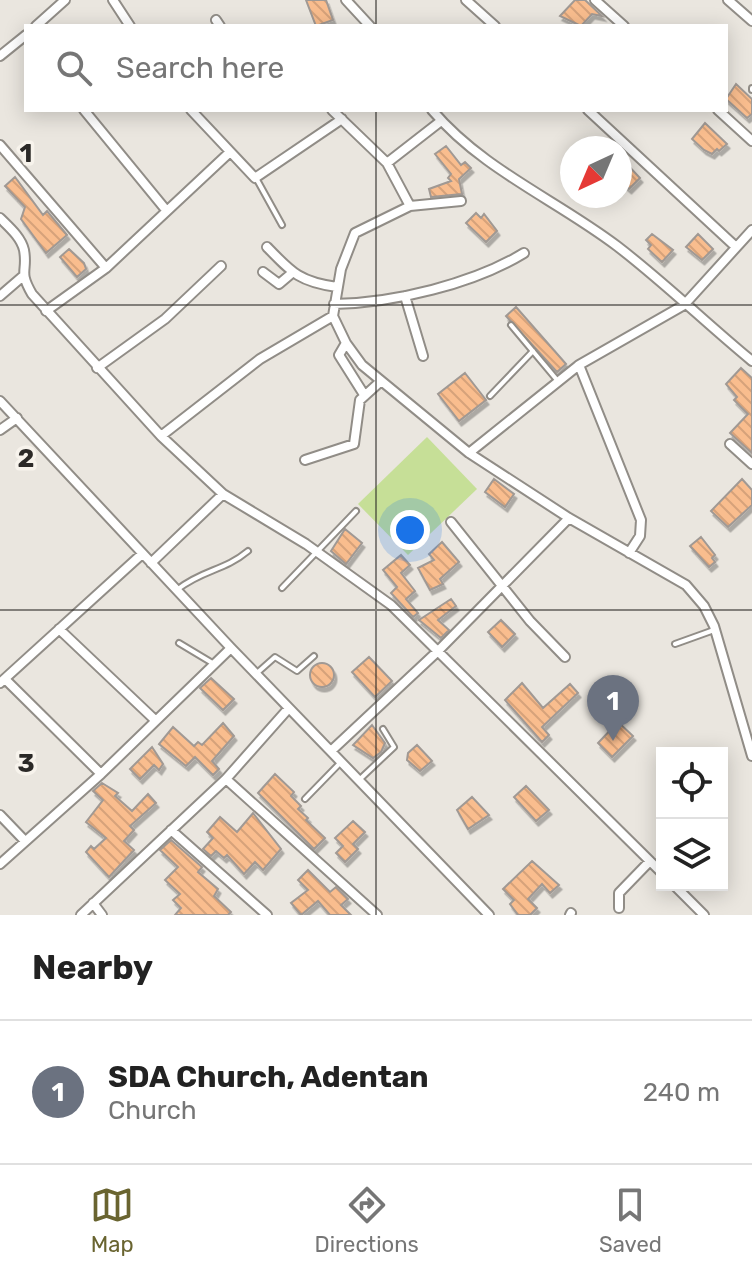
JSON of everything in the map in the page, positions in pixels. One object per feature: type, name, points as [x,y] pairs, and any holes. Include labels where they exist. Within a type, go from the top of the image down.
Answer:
[{"type":"street","points":[[38,24],[65,0]]},
{"type":"street","points":[[113,0],[129,24]]},
{"type":"street","points":[[346,0],[368,24]]},
{"type":"street","points":[[466,0],[493,24]]},
{"type":"street","points":[[595,0],[622,24]]},
{"type":"street","points":[[728,0],[752,21]]},
{"type":"street","points":[[0,56],[24,38]]},
{"type":"street","points":[[86,112],[166,210]]},
{"type":"street","points":[[193,112],[255,178],[342,119]]},
{"type":"street","points":[[334,112],[387,163],[410,206]]},
{"type":"street","points":[[434,112],[507,178],[547,199],[619,247],[748,358]]},
{"type":"street","points":[[590,112],[736,247]]},
{"type":"street","points":[[720,112],[752,141]]},
{"type":"street","points":[[387,163],[441,121]]},
{"type":"street","points":[[0,145],[106,268]]},
{"type":"street","points":[[46,311],[106,268],[230,152]]},
{"type":"street","points":[[461,201],[410,206],[355,233],[337,287],[333,316],[346,343],[381,381],[469,453],[569,518],[686,585],[704,606],[714,628],[752,756]]},
{"type":"street","points":[[0,218],[19,239],[24,251],[22,277],[46,311],[161,436],[223,494],[319,552],[370,588],[439,650],[656,867]]},
{"type":"street","points":[[469,453],[557,380],[684,305],[752,230]]},
{"type":"street","points":[[267,247],[292,273],[309,283],[337,287]]},
{"type":"street","points":[[334,304],[368,303],[405,296],[501,266],[524,253]]},
{"type":"street","points":[[97,368],[165,319],[221,266]]},
{"type":"street","points":[[263,272],[279,284],[292,273]]},
{"type":"street","points":[[0,296],[22,277]]},
{"type":"street","points":[[405,296],[423,356]]},
{"type":"street","points":[[161,436],[260,359],[333,316]]},
{"type":"street","points":[[305,460],[354,444],[363,393],[339,355],[346,343]]},
{"type":"street","points":[[579,365],[641,520],[640,536],[629,553]]},
{"type":"street","points":[[363,393],[381,381]]},
{"type":"street","points":[[0,401],[288,709],[489,915]]},
{"type":"street","points":[[0,430],[17,418]]},
{"type":"street","points":[[730,444],[752,464]]},
{"type":"street","points":[[151,563],[223,494]]},
{"type":"street","points":[[331,751],[439,650],[569,518]]},
{"type":"street","points":[[451,522],[530,621],[565,657]]},
{"type":"street","points":[[101,774],[3,681],[142,554]]},
{"type":"street","points":[[59,629],[155,720]]},
{"type":"street","points":[[0,864],[101,774],[231,648]]},
{"type":"street","points":[[81,915],[226,779],[288,709]]},
{"type":"street","points":[[226,779],[377,915]]},
{"type":"street","points":[[0,815],[25,841]]},
{"type":"street","points":[[171,830],[267,915]]},
{"type":"street","points":[[619,908],[619,893],[650,861]]},
{"type":"street","points":[[680,891],[704,915]]},
{"type":"street","points":[[93,903],[102,915]]},
{"type":"lane","points":[[255,178],[282,225]]},
{"type":"lane","points":[[511,325],[557,380]]},
{"type":"lane","points":[[748,358],[752,346]]},
{"type":"lane","points":[[490,396],[533,351]]},
{"type":"lane","points":[[282,588],[356,511]]},
{"type":"lane","points":[[176,591],[199,574],[224,569],[248,551]]},
{"type":"lane","points":[[675,644],[714,628]]},
{"type":"lane","points":[[179,643],[214,664]]},
{"type":"lane","points":[[256,675],[275,657],[297,671],[314,656]]},
{"type":"lane","points":[[359,780],[394,747],[383,729]]},
{"type":"lane","points":[[305,799],[341,762]]},
{"type":"green space","points":[[427,437],[477,489],[408,555],[358,504]]},
{"type":"building","points":[[306,0],[326,0],[333,20],[315,24]]},
{"type":"building","points":[[575,0],[585,0],[602,16],[592,14],[583,24],[577,24],[560,16]]},
{"type":"building","points":[[736,84],[752,99],[752,114],[747,118],[728,101]]},
{"type":"building","points":[[705,123],[727,144],[712,154],[692,139]]},
{"type":"building","points":[[446,146],[461,165],[465,162],[471,168],[459,179],[462,194],[431,197],[429,189],[451,181],[448,178],[451,174],[435,154]]},
{"type":"building","points":[[632,170],[640,178],[632,186]]},
{"type":"building","points":[[15,177],[43,215],[47,211],[67,235],[46,253],[21,219],[25,207],[5,186]]},
{"type":"building","points":[[476,213],[481,218],[484,214],[497,231],[486,242],[466,223]]},
{"type":"building","points":[[652,234],[673,250],[662,262],[648,249],[651,245],[646,240]]},
{"type":"building","points":[[698,234],[713,249],[702,260],[686,247]]},
{"type":"building","points":[[69,249],[86,269],[77,277],[60,257]]},
{"type":"building","points":[[516,307],[566,364],[557,372],[506,316]]},
{"type":"building","points":[[741,368],[752,378],[752,453],[730,433],[748,414],[734,400],[737,397],[726,384]]},
{"type":"building","points":[[465,373],[486,400],[459,421],[438,394]]},
{"type":"building","points":[[494,479],[514,494],[505,507],[485,492]]},
{"type":"building","points":[[742,479],[752,490],[752,505],[728,527],[711,511]]},
{"type":"building","points":[[345,529],[362,543],[346,564],[331,551]]},
{"type":"building","points":[[701,537],[715,555],[712,558],[715,562],[709,567],[690,546]]},
{"type":"building","points":[[442,542],[459,562],[440,579],[443,584],[430,590],[418,568],[434,560],[429,554]]},
{"type":"building","points":[[401,555],[410,565],[401,573],[415,591],[406,599],[418,613],[413,617],[391,593],[397,587],[383,570]]},
{"type":"building","points":[[451,599],[456,606],[438,620],[449,630],[441,638],[419,620]]},
{"type":"building","points":[[501,620],[515,634],[502,647],[488,632]]},
{"type":"building","points":[[369,657],[392,681],[375,697],[352,672]]},
{"type":"building","points":[[322,663],[331,666],[334,675],[331,684],[322,687],[313,684],[310,675],[313,666]]},
{"type":"building","points":[[211,678],[234,699],[223,710],[200,688]]},
{"type":"building","points":[[522,683],[543,708],[570,684],[578,693],[542,727],[549,735],[542,742],[505,700]]},
{"type":"building","points":[[618,722],[633,736],[612,757],[598,743]]},
{"type":"building","points":[[223,723],[234,736],[212,761],[219,769],[213,775],[195,757],[186,766],[159,744],[173,727],[194,746],[198,742],[202,745]]},
{"type":"building","points":[[372,725],[385,743],[381,752],[373,758],[353,745]]},
{"type":"building","points":[[417,745],[432,761],[420,771],[407,760],[408,753]]},
{"type":"building","points":[[152,747],[163,764],[159,770],[154,765],[140,779],[130,769]]},
{"type":"building","points":[[275,774],[294,792],[291,796],[301,806],[298,809],[308,818],[306,820],[325,838],[314,849],[258,793]]},
{"type":"building","points":[[102,783],[118,793],[115,796],[132,811],[148,794],[156,803],[130,826],[134,830],[124,841],[134,850],[109,877],[86,852],[106,838],[86,822],[103,800],[93,791]]},
{"type":"building","points":[[526,786],[549,810],[536,821],[514,797]]},
{"type":"building","points":[[472,797],[489,815],[468,829],[457,810]]},
{"type":"building","points":[[253,813],[281,849],[263,870],[255,862],[244,874],[227,855],[224,858],[216,851],[211,856],[203,849],[213,838],[207,832],[220,817],[237,832]]},
{"type":"building","points":[[353,821],[365,832],[353,844],[358,849],[345,862],[336,853],[343,846],[335,838]]},
{"type":"building","points":[[171,840],[202,867],[198,872],[218,889],[214,896],[231,912],[228,915],[175,915],[181,908],[173,900],[180,894],[165,880],[178,867],[160,850]]},
{"type":"building","points":[[532,861],[559,885],[550,893],[542,884],[528,899],[537,908],[530,915],[518,915],[510,904],[514,900],[503,889]]},
{"type":"building","points":[[308,870],[330,892],[336,887],[348,899],[341,905],[351,915],[330,915],[318,901],[301,915],[291,903],[308,890],[298,880]]},
{"type":"place","name":"SDA Church, Adentan","points":[[613,741]]}]
